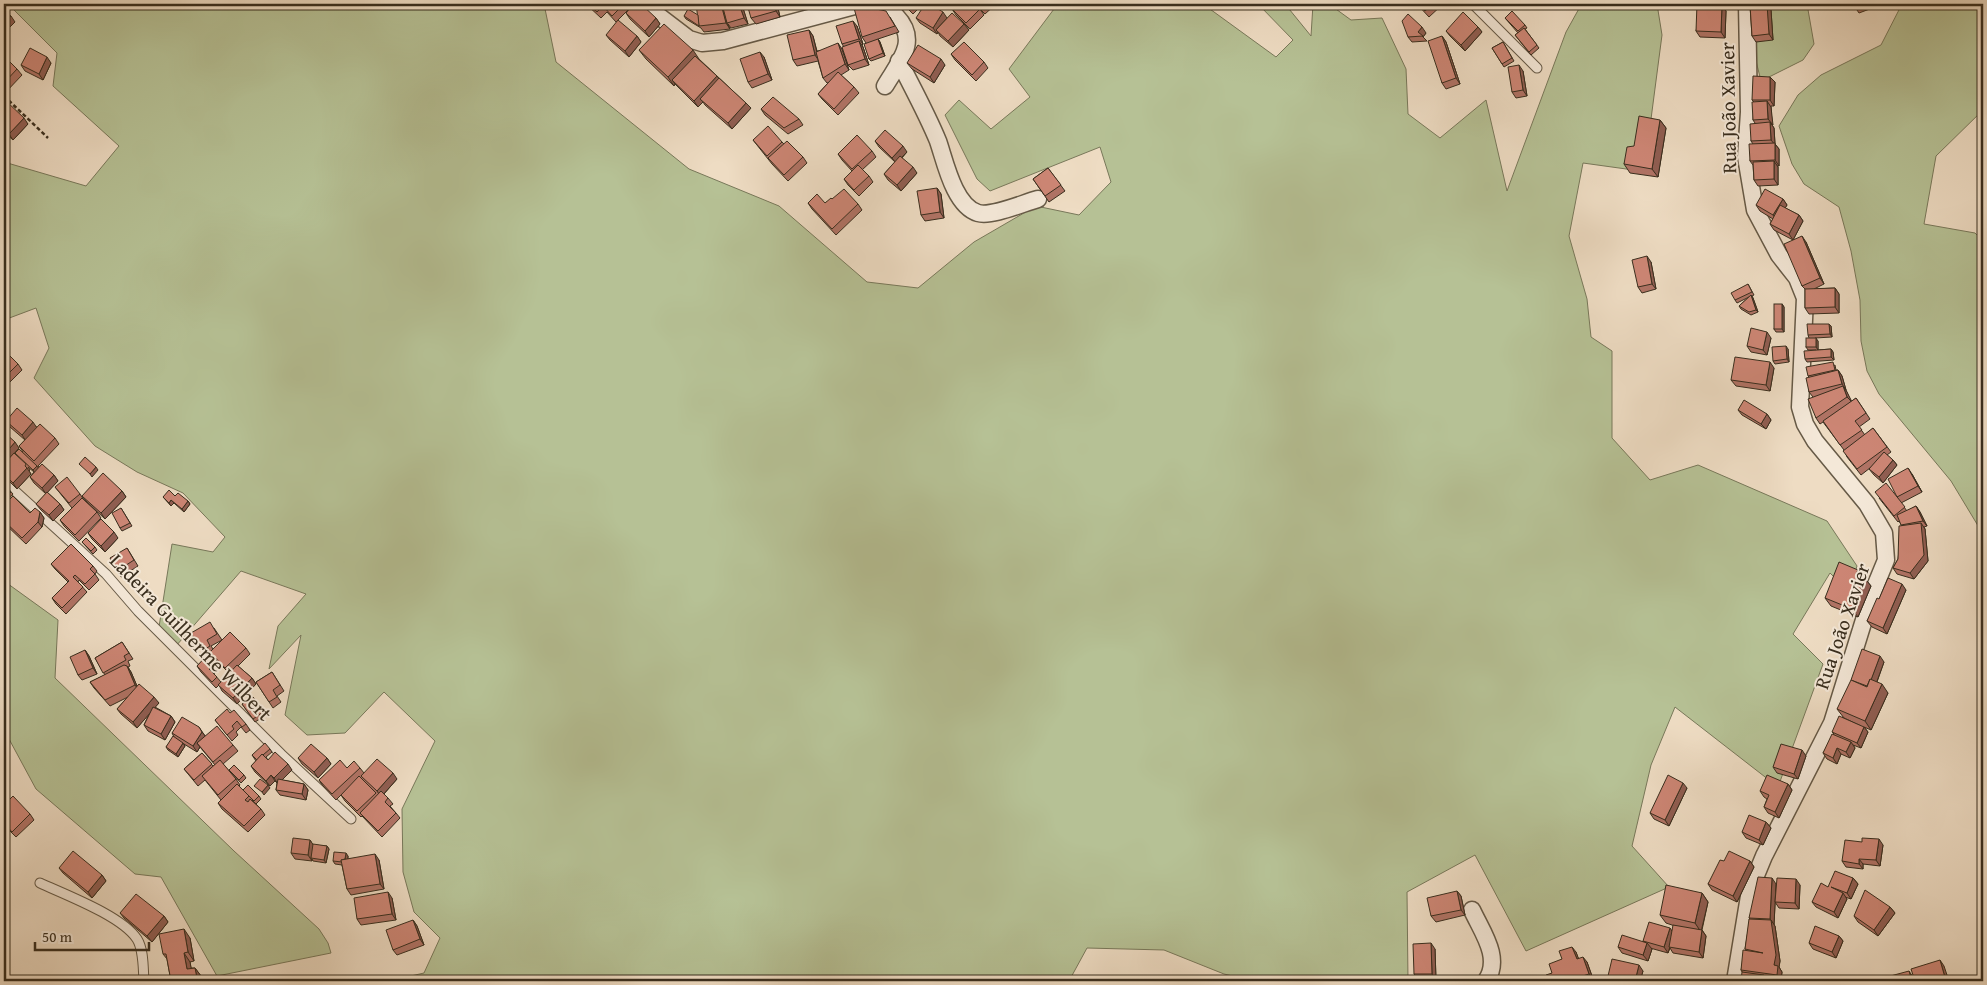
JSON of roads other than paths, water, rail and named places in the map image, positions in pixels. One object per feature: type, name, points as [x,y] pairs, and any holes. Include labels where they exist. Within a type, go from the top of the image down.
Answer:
[{"type":"street","points":[[644,4],[689,39],[702,43],[723,42],[862,4]]},
{"type":"street","points":[[872,4],[885,5],[902,22],[907,33],[908,47],[885,86]]},
{"type":"street","name":"Rua João Xavier","points":[[1735,981],[1750,890],[1764,856],[1832,723],[1872,594],[1886,560],[1884,533],[1867,504],[1815,441],[1805,424],[1800,408],[1805,298],[1797,278],[1779,255],[1755,210],[1746,157],[1749,112],[1747,4]]},
{"type":"street","points":[[900,61],[938,141],[950,178],[968,207],[977,212],[988,214],[1038,198]]},
{"type":"street","points":[[1472,910],[1492,957],[1491,972],[1486,981]]},
{"type":"lane","points":[[1472,4],[1537,68]]},
{"type":"lane","name":"Ladeira Guilherme Wilbert","points":[[4,481],[106,574],[138,610],[268,741],[351,819]]},
{"type":"lane","points":[[40,883],[100,911],[124,926],[138,939],[144,981]]}]
